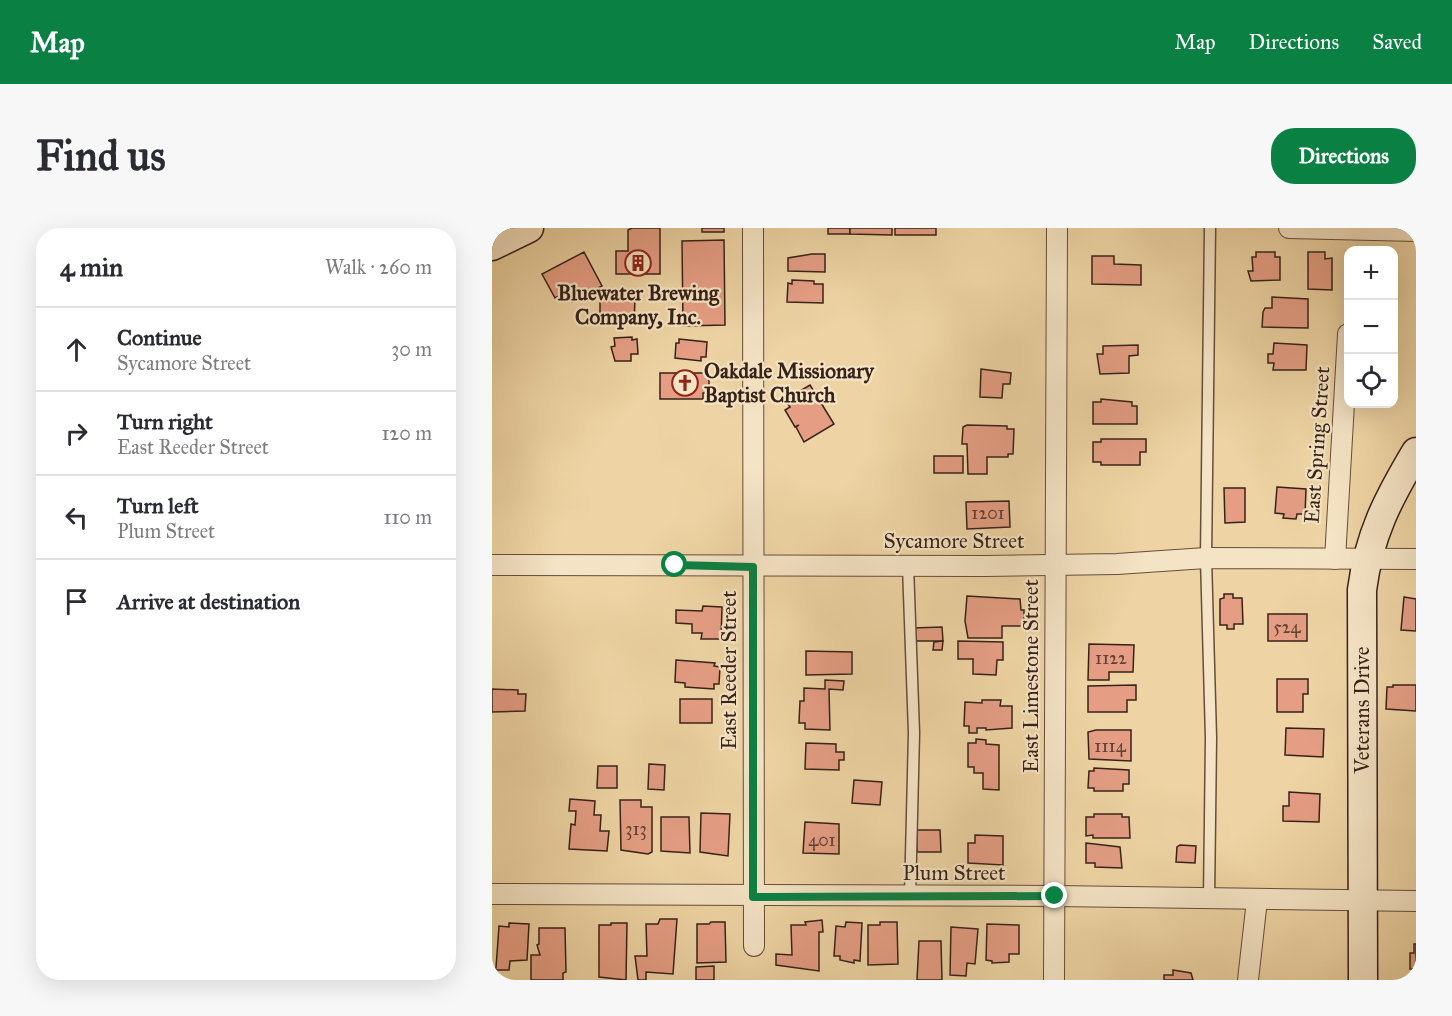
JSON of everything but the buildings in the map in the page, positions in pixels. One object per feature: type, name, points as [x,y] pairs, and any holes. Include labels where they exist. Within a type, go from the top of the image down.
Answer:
[{"type":"main road","points":[[492,246],[529,228]]},
{"type":"main road","name":"Veterans Drive","points":[[1363,980],[1362,590],[1366,560],[1378,519],[1416,452]]},
{"type":"street","name":"East Reeder Street","points":[[753,228],[754,946]]},
{"type":"street","points":[[1057,228],[1070,228]]},
{"type":"street","name":"East Limestone Street","points":[[1054,980],[1057,228]]},
{"type":"street","points":[[1289,228],[1355,236],[1416,231]]},
{"type":"street","name":"East Spring Street","points":[[1335,559],[1347,354]]},
{"type":"street","name":"Sycamore Street","points":[[492,566],[1056,565],[1206,558],[1416,559]]},
{"type":"street","name":"Plum Street","points":[[492,894],[753,897],[1055,896],[1416,901]]},
{"type":"street","points":[[1248,980],[1257,900]]},
{"type":"lane","points":[[1209,899],[1211,738],[1206,558],[1210,228]]},
{"type":"lane","points":[[908,566],[914,733],[910,897]]},
{"type":"place","name":"Bluewater Brewing Company, Inc.","points":[[638,263]]},
{"type":"place","name":"Oakdale Missionary Baptist Church","points":[[685,383]]},
{"type":"route","points":[[675,565],[753,567],[753,897],[1055,896]]}]
